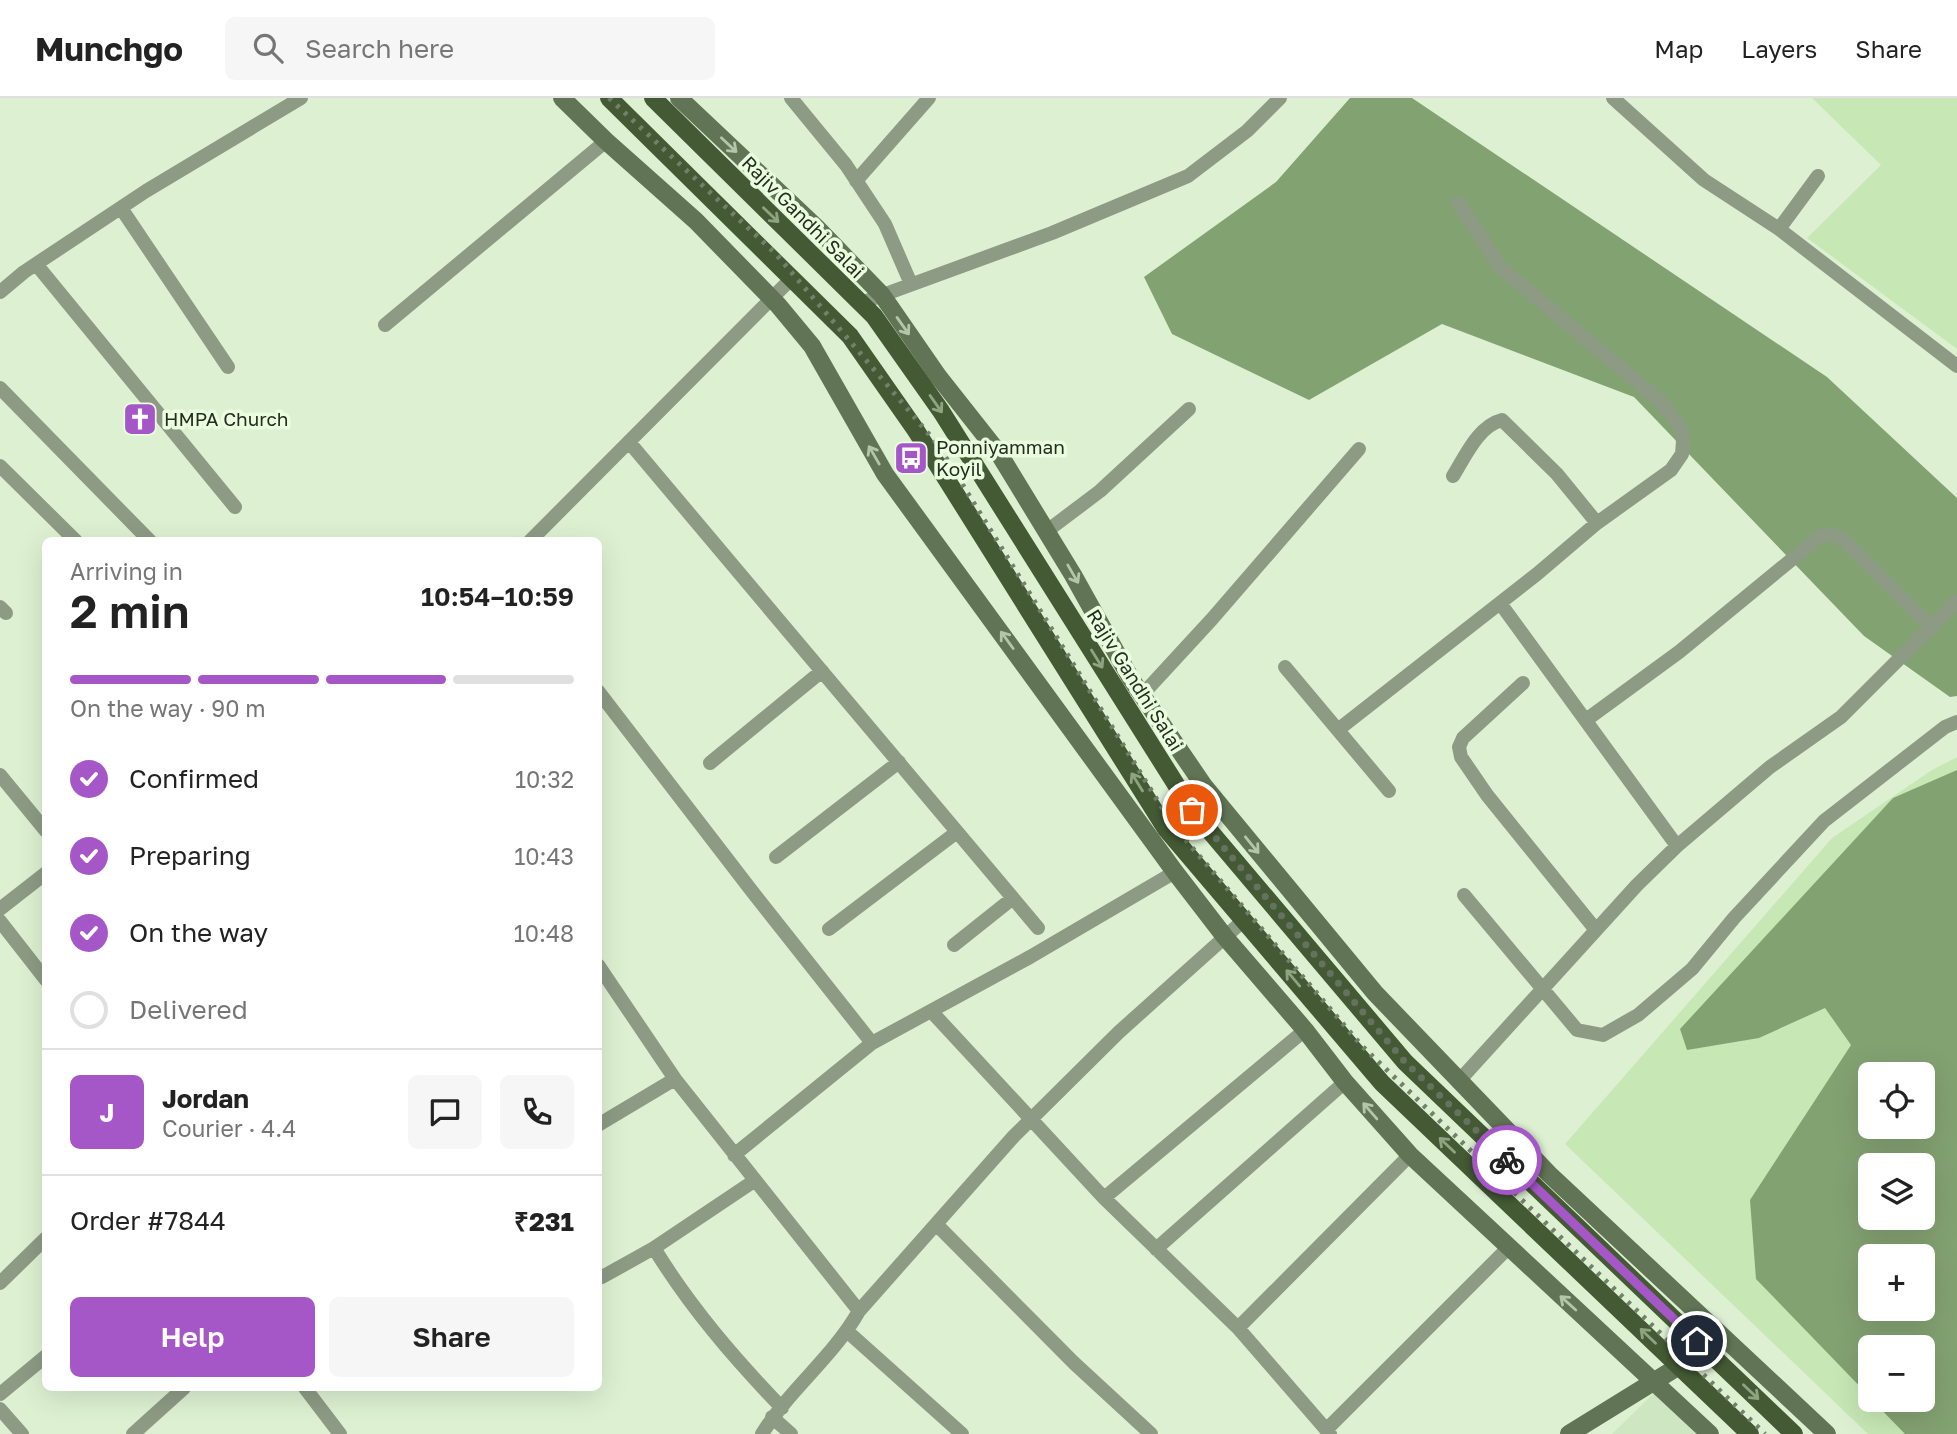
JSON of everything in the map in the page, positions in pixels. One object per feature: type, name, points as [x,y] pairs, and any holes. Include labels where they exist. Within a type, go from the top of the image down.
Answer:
[{"type":"main road","points":[[609,98],[850,336],[915,429],[1166,829],[1382,1083],[1750,1434]]},
{"type":"main road","name":"Rajiv Gandhi Salai","points":[[653,98],[874,316],[941,411],[1192,810],[1405,1062],[1794,1434]]},
{"type":"street","points":[[0,292],[36,264],[121,208],[302,98]]},
{"type":"street","points":[[562,98],[696,221],[772,298],[812,346],[885,474],[1175,872],[1226,937],[1306,1030],[1345,1082],[1410,1155],[1710,1434]]},
{"type":"street","points":[[679,98],[817,228],[882,295],[938,376],[998,452],[1142,695],[1204,786],[1375,993],[1549,1174],[1827,1434]]},
{"type":"street","points":[[791,98],[856,181],[885,224],[911,285]]},
{"type":"street","points":[[856,181],[929,98]]},
{"type":"street","points":[[861,303],[1052,233],[1188,176],[1247,131],[1280,98]]},
{"type":"street","points":[[1613,98],[1704,180],[1779,229],[1957,366]]},
{"type":"street","points":[[385,325],[606,141]]},
{"type":"street","points":[[1779,229],[1818,176]]},
{"type":"street","points":[[1339,729],[1597,523],[1671,470],[1682,454],[1680,427],[1661,401],[1500,267],[1458,202]]},
{"type":"street","points":[[121,208],[228,367]]},
{"type":"street","points":[[36,264],[235,507]]},
{"type":"street","points":[[534,537],[792,279]]},
{"type":"street","points":[[0,388],[146,537]]},
{"type":"street","points":[[1047,531],[1100,491],[1189,409]]},
{"type":"street","points":[[1453,476],[1469,449],[1485,430],[1494,422],[1502,420],[1548,465],[1597,523]]},
{"type":"street","points":[[629,442],[1038,928]]},
{"type":"street","points":[[1142,695],[1212,619],[1359,449]]},
{"type":"street","points":[[0,466],[72,537]]},
{"type":"street","points":[[1586,720],[1679,652],[1818,538],[1831,534],[1845,541],[1932,628]]},
{"type":"street","points":[[1458,1082],[1596,930],[1677,846],[1770,766],[1841,717],[1957,601]]},
{"type":"street","points":[[1500,603],[1677,846]]},
{"type":"street","points":[[1285,667],[1389,791]]},
{"type":"street","points":[[710,763],[822,671]]},
{"type":"street","points":[[1522,683],[1462,738],[1461,757],[1487,795],[1596,930]]},
{"type":"street","points":[[602,696],[872,1043]]},
{"type":"street","points":[[1464,895],[1577,1030],[1603,1035],[1638,1015],[1692,968],[1734,918],[1824,821],[1944,727],[1957,722]]},
{"type":"street","points":[[776,857],[899,762]]},
{"type":"street","points":[[0,775],[42,826]]},
{"type":"street","points":[[829,929],[957,832]]},
{"type":"street","points":[[734,1156],[872,1043],[1030,957],[1175,872]]},
{"type":"street","points":[[0,909],[42,876]]},
{"type":"street","points":[[954,945],[1013,898]]},
{"type":"street","points":[[0,920],[42,975]]},
{"type":"street","points":[[762,1434],[848,1332],[859,1311],[1031,1119],[1119,1032],[1244,920]]},
{"type":"street","points":[[602,971],[675,1080],[859,1311]]},
{"type":"street","points":[[931,1011],[1104,1198],[1238,1328],[1328,1432],[1508,1248]]},
{"type":"street","points":[[1104,1198],[1306,1030]]},
{"type":"street","points":[[602,1123],[675,1080]]},
{"type":"street","points":[[1156,1249],[1345,1082]]},
{"type":"street","points":[[1238,1328],[1410,1155]]},
{"type":"street","points":[[602,1277],[654,1248],[754,1181]]},
{"type":"street","points":[[936,1224],[1074,1363],[1151,1434]]},
{"type":"street","points":[[0,1283],[42,1242]]},
{"type":"street","points":[[654,1248],[680,1291],[792,1434]]},
{"type":"street","points":[[848,1332],[962,1434]]},
{"type":"street","points":[[0,1394],[42,1359]]},
{"type":"street","points":[[1569,1434],[1679,1366]]},
{"type":"street","points":[[133,1434],[181,1391]]},
{"type":"street","points":[[307,1391],[340,1434]]},
{"type":"street","points":[[0,1409],[22,1434]]},
{"type":"shaded area","points":[[1350,98],[1412,98],[1827,377],[1957,498],[1957,696],[1950,697],[1864,636],[1634,397],[1442,324],[1309,400],[1172,334],[1144,277],[1276,182]]},
{"type":"shaded area","points":[[1812,98],[1957,98],[1957,349],[1807,238],[1881,165]]},
{"type":"shaded area","points":[[1957,757],[1957,1434],[1868,1434],[1565,1144],[1832,838],[1932,770]]},
{"type":"shaded area","points":[[1957,770],[1957,1434],[1905,1434],[1884,1412],[1935,1412],[1935,1335],[1858,1335],[1858,1385],[1756,1279],[1750,1200],[1851,1045],[1825,1008],[1759,1038],[1687,1050],[1680,1029],[1893,798]]},
{"type":"shaded area","points":[[1655,1392],[1700,1434],[1612,1434]]},
{"type":"railway","points":[[609,98],[776,254],[938,445],[1172,824],[1362,1046],[1765,1434]]},
{"type":"way so far","points":[[1192,810],[1405,1062],[1507,1160]]},
{"type":"place","name":"HMPA Church","points":[[140,419]]},
{"type":"place","name":"Ponniyamman Koyil","points":[[911,458]]},
{"type":"route","points":[[1507,1160],[1697,1341]]}]
